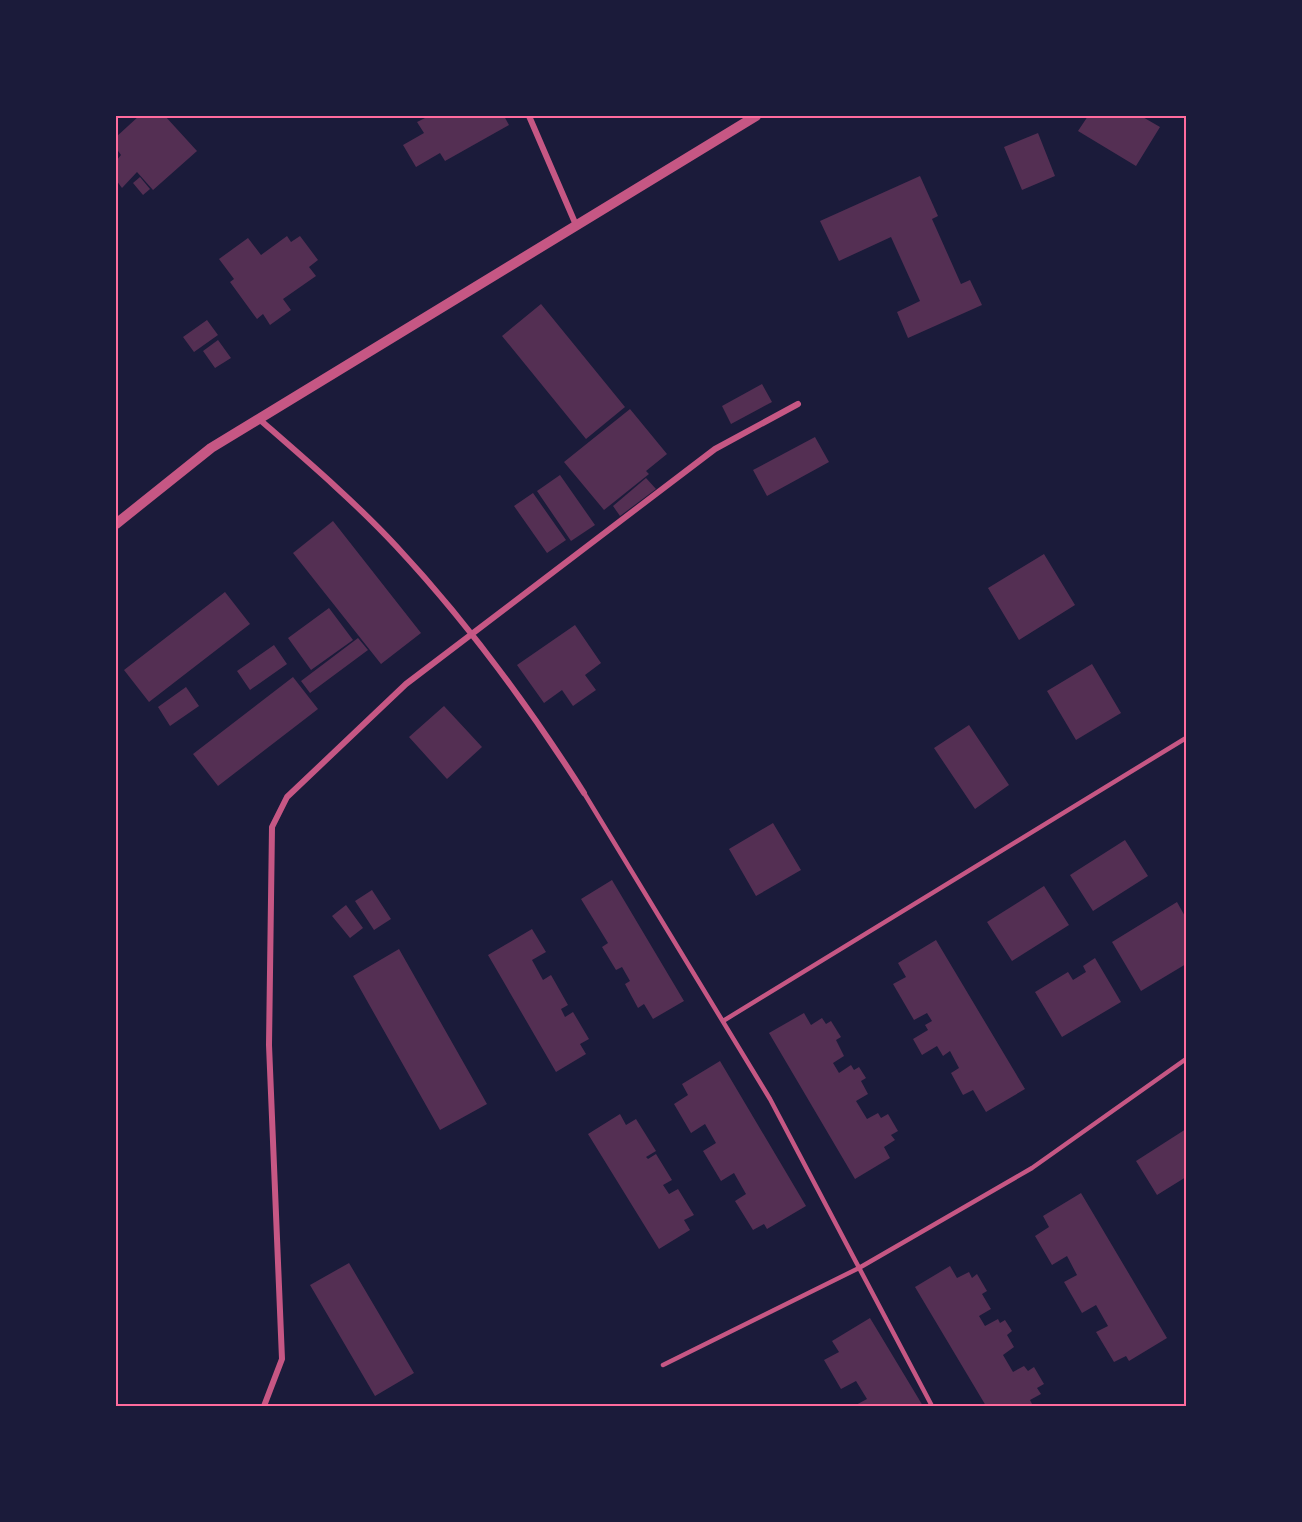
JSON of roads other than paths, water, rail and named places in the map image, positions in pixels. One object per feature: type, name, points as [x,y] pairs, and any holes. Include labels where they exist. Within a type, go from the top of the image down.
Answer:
[{"type":"street","points":[[529,116],[576,225]]},
{"type":"street","points":[[116,524],[211,448],[756,116]]},
{"type":"street","points":[[264,1407],[282,1359],[269,1045],[272,826],[286,797],[406,684],[715,449],[798,404]]},
{"type":"street","points":[[259,418],[319,471],[395,545],[473,634],[548,737],[584,793]]},
{"type":"lane","points":[[723,1021],[1186,738]]},
{"type":"lane","points":[[584,793],[770,1099],[932,1407]]},
{"type":"lane","points":[[663,1365],[859,1268],[1032,1168],[1186,1059]]}]
